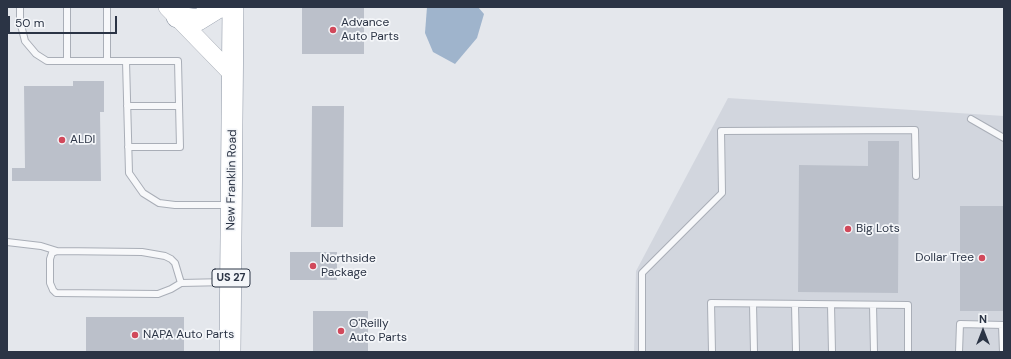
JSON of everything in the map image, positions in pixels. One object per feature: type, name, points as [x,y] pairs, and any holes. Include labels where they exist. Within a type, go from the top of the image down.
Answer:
[{"type":"highway","points":[[172,12],[198,20],[220,7]]},
{"type":"highway","name":"New Franklin Road","points":[[230,352],[233,7]]},
{"type":"street","points":[[172,12],[232,74]]},
{"type":"lane","points":[[20,7],[20,21],[25,41],[36,54],[47,61],[178,61],[180,147],[128,147]]},
{"type":"lane","points":[[67,7],[67,61]]},
{"type":"lane","points":[[107,7],[107,61]]},
{"type":"lane","points":[[126,61],[129,173],[143,193],[159,203],[175,205],[231,205]]},
{"type":"lane","points":[[127,106],[179,106]]},
{"type":"lane","points":[[971,119],[1004,138]]},
{"type":"lane","points":[[642,352],[642,273],[722,193],[721,131],[916,130],[916,176]]},
{"type":"lane","points":[[7,242],[41,246],[57,251],[142,252],[165,256],[175,263],[181,283]]},
{"type":"lane","points":[[57,251],[52,253],[50,259],[50,283],[56,293],[158,294],[171,290],[181,283],[231,282]]},
{"type":"lane","points":[[712,352],[711,303],[908,305],[908,352]]},
{"type":"lane","points":[[753,304],[754,352]]},
{"type":"lane","points":[[795,304],[796,352]]},
{"type":"lane","points":[[831,304],[832,352]]},
{"type":"lane","points":[[873,305],[874,352]]},
{"type":"lane","points":[[960,352],[960,324],[1003,325],[1003,352]]},
{"type":"shaded area","points":[[728,98],[1004,116],[1004,352],[634,352],[636,271]]},
{"type":"water","points":[[427,7],[478,7],[484,14],[477,38],[455,64],[433,52],[425,33]]},
{"type":"building","name":"Advance Auto Parts","points":[[302,7],[364,7],[364,54],[302,54]]},
{"type":"building","name":"ALDI","points":[[73,81],[104,81],[104,112],[100,112],[101,181],[12,181],[12,168],[25,168],[24,86],[73,86]]},
{"type":"building","points":[[312,106],[344,106],[343,227],[311,227]]},
{"type":"building","name":"Big Lots","points":[[868,141],[899,141],[898,293],[798,292],[799,165],[868,166]]},
{"type":"building","name":"Dollar Tree","points":[[960,206],[1004,206],[1004,311],[960,311]]},
{"type":"building","name":"Northside Package","points":[[290,252],[337,252],[337,280],[290,280]]},
{"type":"building","name":"O'Reilly Auto Parts","points":[[313,311],[368,311],[368,352],[313,352]]},
{"type":"building","name":"NAPA Auto Parts","points":[[86,317],[184,317],[184,352],[86,352]]},
{"type":"place","name":"Advance Auto Parts","points":[[333,30]]},
{"type":"place","name":"ALDI","points":[[62,140]]},
{"type":"place","name":"Big Lots","points":[[848,229]]},
{"type":"place","name":"Dollar Tree","points":[[982,258]]},
{"type":"place","name":"Northside Package","points":[[313,266]]},
{"type":"place","name":"O'Reilly Auto Parts","points":[[341,331]]},
{"type":"place","name":"NAPA Auto Parts","points":[[135,335]]}]
